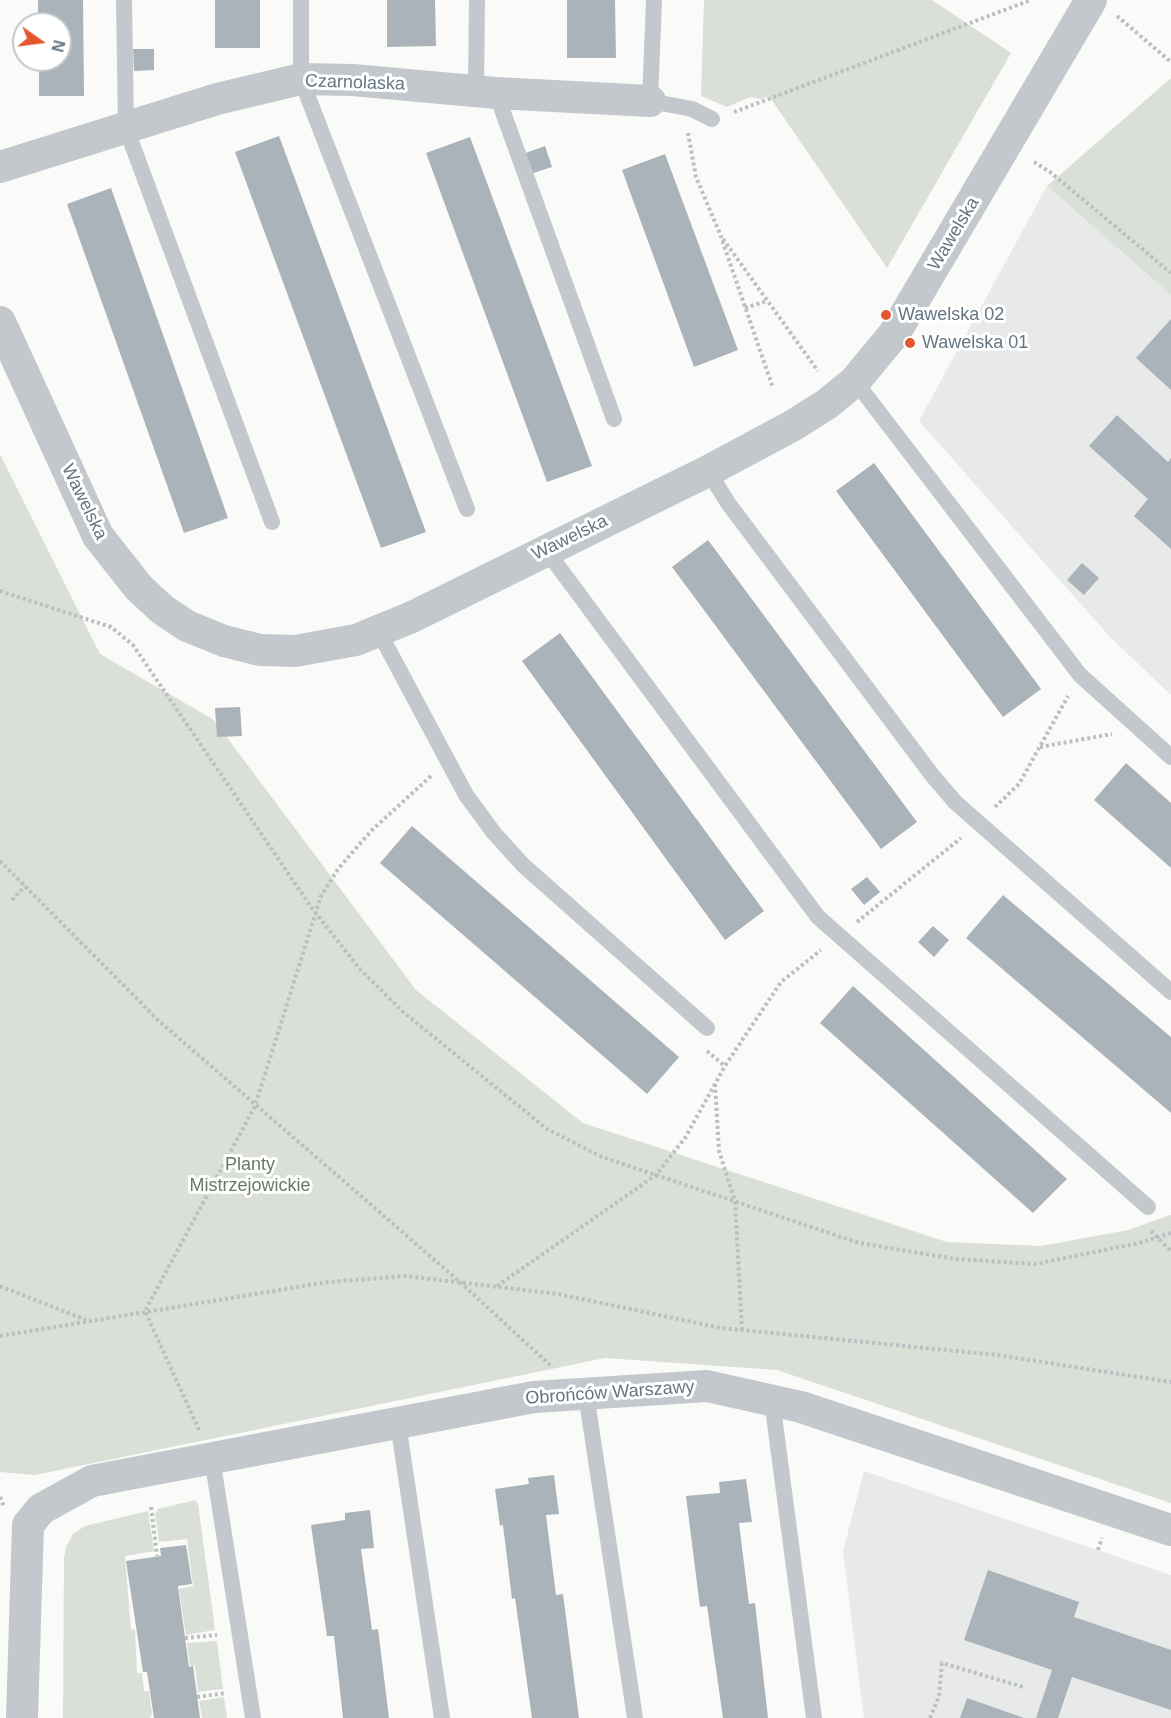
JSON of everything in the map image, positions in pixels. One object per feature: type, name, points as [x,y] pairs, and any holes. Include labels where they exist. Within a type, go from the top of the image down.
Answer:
[{"type":"street","name":"Wawelska","points":[[0,322],[9,364],[98,536],[139,588],[163,610],[187,626],[224,641],[260,650],[306,650],[356,640],[379,632],[708,471],[792,426],[827,404],[855,381],[894,334],[1091,0]]},
{"type":"street","name":"Czarnolaska","points":[[0,167],[217,99],[301,79],[353,80],[651,101]]},
{"type":"street","name":"Obrońców Warszawy","points":[[22,1718],[28,1525],[41,1509],[93,1481],[534,1396],[707,1386],[835,1418],[1171,1530]]},
{"type":"lane","points":[[124,0],[126,128],[272,522]]},
{"type":"lane","points":[[301,0],[301,79],[467,509]]},
{"type":"lane","points":[[477,0],[486,91],[614,419]]},
{"type":"lane","points":[[654,0],[651,101],[692,109],[712,119]]},
{"type":"lane","points":[[855,381],[1080,675],[1171,757]]},
{"type":"lane","points":[[708,471],[728,503],[932,775],[978,824],[1171,992]]},
{"type":"lane","points":[[546,550],[800,895],[838,937],[1148,1207]]},
{"type":"lane","points":[[379,632],[466,795],[494,833],[524,865],[707,1028]]},
{"type":"lane","points":[[586,1394],[635,1718]]},
{"type":"lane","points":[[772,1401],[814,1718]]},
{"type":"lane","points":[[398,1423],[442,1718]]},
{"type":"lane","points":[[212,1458],[253,1718]]},
{"type":"path","points":[[737,111],[1031,0]]},
{"type":"path","points":[[1124,22],[1171,62]]},
{"type":"path","points":[[687,123],[696,177],[720,234],[773,388]]},
{"type":"path","points":[[1034,162],[1050,172],[1171,273]]},
{"type":"path","points":[[720,234],[822,377]]},
{"type":"path","points":[[745,309],[767,301]]},
{"type":"path","points":[[0,591],[111,627],[133,645],[317,915],[359,968],[402,1011],[547,1130],[602,1157],[860,1243],[956,1260],[1035,1264],[1139,1243],[1171,1233]]},
{"type":"path","points":[[496,1287],[656,1175],[686,1138],[715,1083],[781,982],[921,873],[978,824],[1019,783],[1080,675]]},
{"type":"path","points":[[1039,747],[1114,734]]},
{"type":"path","points":[[145,1311],[255,1106],[317,915],[321,896],[338,869],[372,830],[438,770]]},
{"type":"path","points":[[0,861],[158,1020],[460,1282],[550,1366],[586,1394]]},
{"type":"path","points":[[12,900],[24,886]]},
{"type":"path","points":[[715,1083],[719,1151],[735,1201],[742,1330]]},
{"type":"path","points":[[0,1336],[328,1282],[405,1276],[558,1294],[742,1330],[997,1355],[1171,1382]]},
{"type":"path","points":[[0,1286],[87,1320]]},
{"type":"path","points":[[145,1311],[212,1458]]},
{"type":"path","points":[[151,1507],[158,1556]]},
{"type":"path","points":[[1098,1550],[1102,1537]]},
{"type":"path","points":[[185,1638],[220,1635]]},
{"type":"path","points":[[930,1718],[939,1696],[942,1663],[1023,1688]]},
{"type":"path","points":[[197,1697],[228,1692]]},
{"type":"shaded area","points":[[1047,186],[1171,295],[1171,695],[1109,636],[919,421]]},
{"type":"shaded area","points":[[864,1471],[1171,1575],[1171,1718],[864,1718],[843,1551]]},
{"type":"green space","points":[[704,0],[932,0],[1011,53],[887,268],[769,96],[760,99],[750,97],[727,107],[701,96]]},
{"type":"green space","points":[[1171,78],[1171,295],[1047,186]]},
{"type":"green space","name":"Planty Mistrzejowickie","points":[[0,454],[100,654],[214,720],[416,990],[583,1123],[947,1242],[1041,1246],[1128,1230],[1171,1215],[1171,1503],[777,1370],[605,1358],[35,1475],[0,1472]]},
{"type":"green space","points":[[195,1500],[198,1504],[215,1630],[186,1635],[179,1589],[193,1586],[187,1539],[159,1542],[155,1514],[158,1509]]},
{"type":"green space","points":[[148,1511],[154,1551],[125,1556],[131,1630],[135,1629],[137,1673],[142,1673],[144,1691],[149,1691],[152,1714],[150,1718],[63,1718],[66,1547],[73,1534],[85,1526]]},
{"type":"green space","points":[[217,1641],[223,1689],[198,1692],[195,1666],[190,1666],[187,1643]]},
{"type":"green space","points":[[224,1697],[227,1718],[202,1718],[199,1701]]},
{"type":"building","points":[[38,0],[83,0],[84,96],[39,96],[39,72],[72,72],[72,12],[38,12]]},
{"type":"building","points":[[215,0],[260,0],[260,48],[215,48]]},
{"type":"building","points":[[387,0],[435,0],[436,46],[387,47]]},
{"type":"building","points":[[567,0],[615,0],[616,58],[567,58]]},
{"type":"building","points":[[133,49],[154,49],[154,70],[134,71]]},
{"type":"building","points":[[279,136],[426,532],[381,548],[235,152]]},
{"type":"building","points":[[470,137],[592,466],[547,482],[426,153]]},
{"type":"building","points":[[545,146],[552,167],[530,174],[523,154]]},
{"type":"building","points":[[665,154],[738,350],[694,367],[622,170]]},
{"type":"building","points":[[111,188],[228,518],[184,533],[67,204]]},
{"type":"building","points":[[1171,319],[1171,390],[1136,358]]},
{"type":"building","points":[[1117,415],[1168,462],[1171,458],[1171,549],[1134,516],[1148,499],[1089,446]]},
{"type":"building","points":[[874,463],[1041,689],[1003,717],[836,491]]},
{"type":"building","points":[[708,540],[917,822],[881,849],[672,567]]},
{"type":"building","points":[[1082,563],[1099,578],[1084,595],[1067,580]]},
{"type":"building","points":[[560,633],[764,911],[725,940],[522,661]]},
{"type":"building","points":[[240,707],[242,736],[217,737],[215,708]]},
{"type":"building","points":[[1126,763],[1171,803],[1171,868],[1094,800]]},
{"type":"building","points":[[412,826],[679,1057],[647,1094],[380,863]]},
{"type":"building","points":[[867,877],[880,892],[864,905],[851,889]]},
{"type":"building","points":[[1003,895],[1171,1037],[1171,1113],[966,938]]},
{"type":"building","points":[[933,926],[949,940],[934,957],[918,942]]},
{"type":"building","points":[[853,986],[1067,1179],[1033,1213],[820,1023]]},
{"type":"building","points":[[554,1475],[559,1514],[546,1515],[556,1595],[563,1594],[579,1718],[532,1718],[515,1598],[512,1599],[503,1525],[500,1526],[495,1489],[529,1484],[528,1478]]},
{"type":"building","points":[[746,1479],[752,1522],[739,1523],[749,1604],[755,1603],[768,1718],[723,1718],[707,1606],[700,1607],[686,1496],[720,1493],[719,1482]]},
{"type":"building","points":[[370,1510],[374,1548],[361,1549],[372,1630],[378,1629],[389,1718],[343,1718],[334,1636],[327,1636],[311,1525],[345,1520],[345,1513]]},
{"type":"building","points":[[186,1545],[192,1584],[178,1586],[189,1667],[193,1666],[200,1718],[154,1718],[147,1672],[143,1672],[126,1561],[161,1556],[160,1548]]},
{"type":"building","points":[[988,1570],[1079,1602],[1074,1617],[1171,1650],[1171,1710],[1072,1677],[1058,1718],[1036,1718],[1052,1670],[964,1640]]},
{"type":"building","points":[[967,1698],[1024,1718],[960,1718]]},
{"type":"place","name":"Wawelska 02","points":[[886,315]]},
{"type":"place","name":"Wawelska 01","points":[[910,343]]}]
